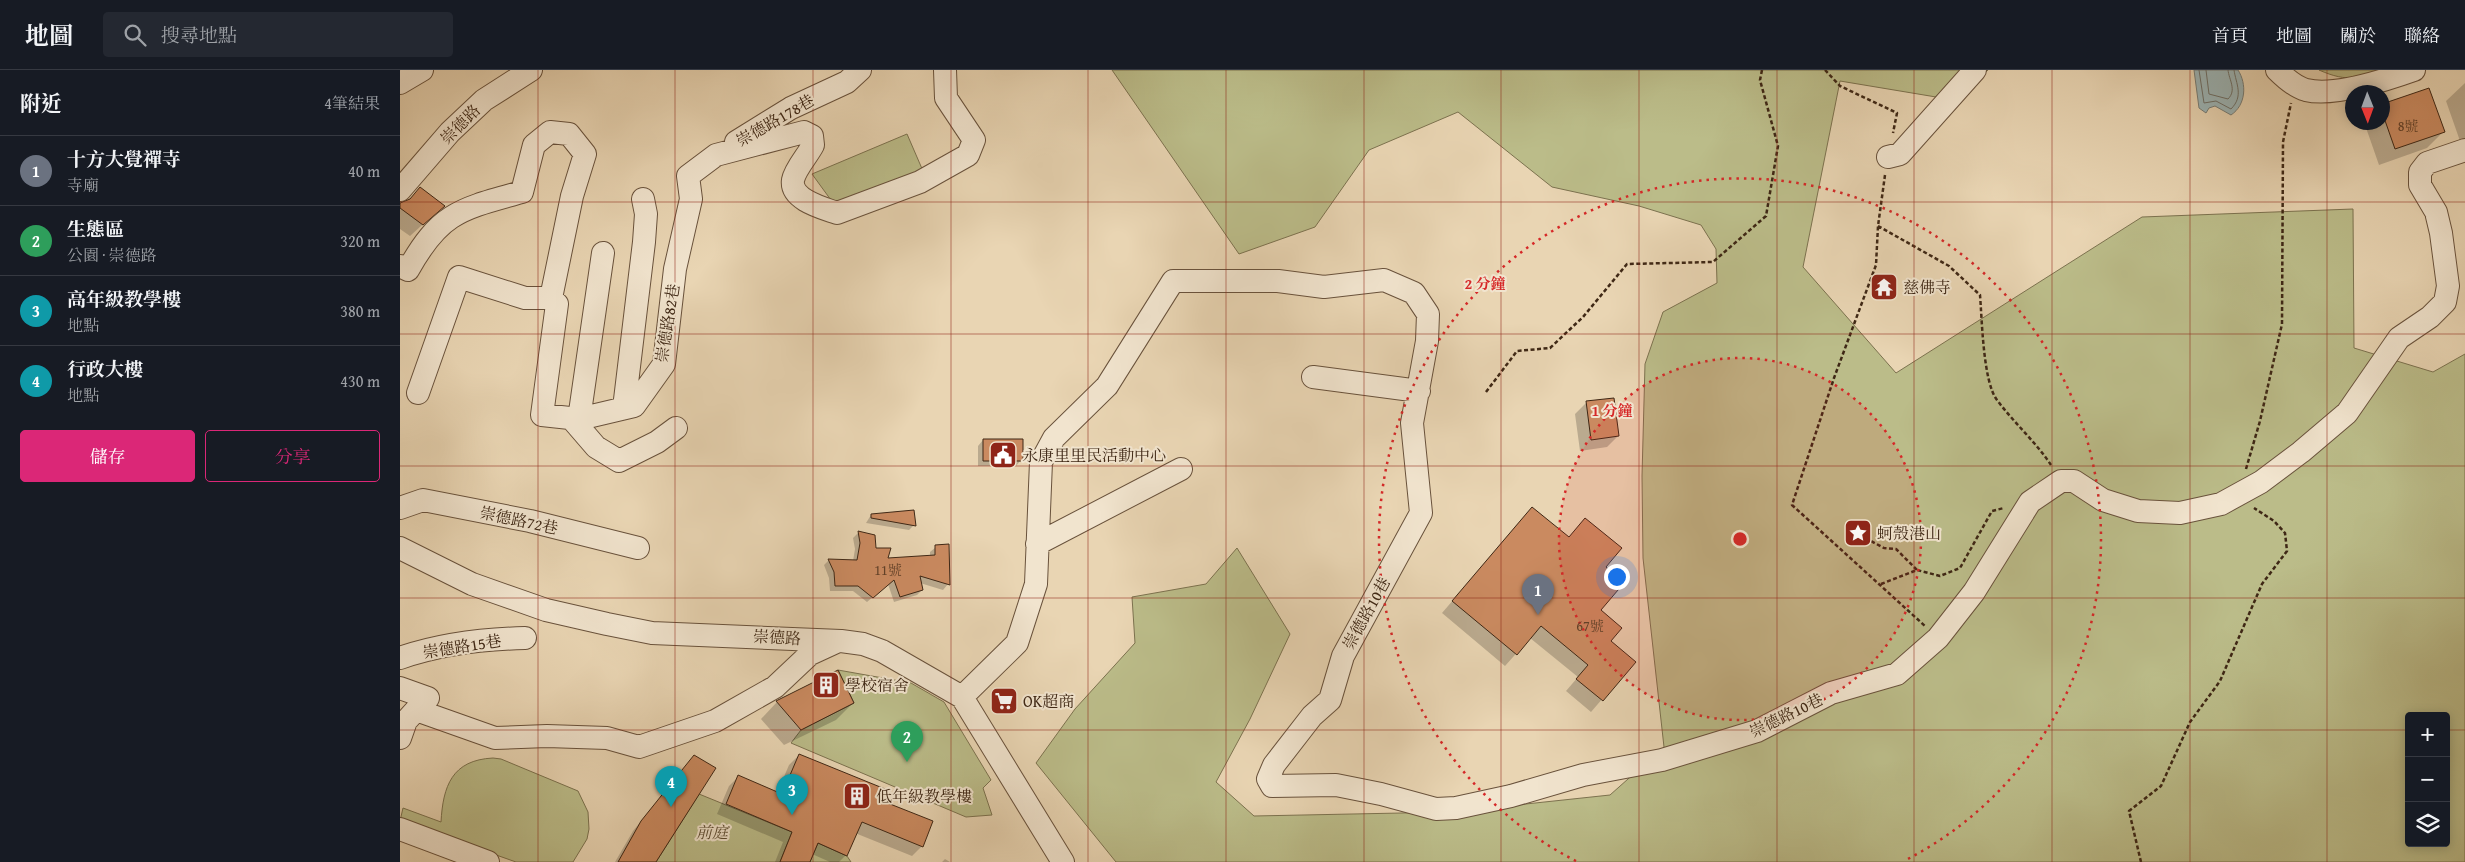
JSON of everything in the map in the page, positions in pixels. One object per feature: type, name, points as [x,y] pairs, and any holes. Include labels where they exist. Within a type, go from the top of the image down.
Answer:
[{"type":"street","points":[[400,83],[422,70]]},
{"type":"street","name":"崇德路","points":[[400,190],[450,132],[484,100],[531,70]]},
{"type":"street","name":"崇德路178巷","points":[[716,155],[791,108],[847,82],[860,70]]},
{"type":"street","name":"崇德路82巷","points":[[400,266],[408,270],[421,247],[441,224],[470,206],[522,192],[534,145],[550,132],[569,134],[585,154],[572,196],[550,298],[557,304],[542,415],[575,418],[634,406],[664,364],[675,269],[691,199],[688,176],[716,155],[804,132],[812,136],[814,146],[793,178],[794,186],[801,198],[837,213],[852,209],[920,182],[968,155],[974,140],[946,98],[946,70]]},
{"type":"street","points":[[1888,157],[1900,154],[1974,70]]},
{"type":"street","points":[[2277,70],[2305,90],[2324,91],[2382,82],[2414,70]]},
{"type":"street","points":[[2030,502],[2062,481],[2074,481],[2102,500],[2138,511],[2180,513],[2230,499],[2261,482],[2301,452],[2347,413],[2399,338],[2430,316],[2445,302],[2448,286],[2441,233],[2436,212],[2420,185],[2420,172],[2427,163],[2465,150]]},
{"type":"street","points":[[624,408],[644,242],[646,214],[643,199]]},
{"type":"street","points":[[604,253],[575,418],[596,447],[619,461],[657,442],[676,428]]},
{"type":"street","points":[[418,393],[459,277],[526,298],[550,298]]},
{"type":"street","name":"崇德路10巷","points":[[962,698],[1018,643],[1036,584],[1041,462],[1054,438],[1107,386],[1172,281],[1278,281],[1324,287],[1384,280],[1414,293],[1428,314],[1427,341],[1412,423],[1421,513],[1342,656],[1330,700],[1312,716],[1274,765],[1268,779],[1272,786],[1336,785],[1381,794],[1436,809],[1456,808],[1511,796],[1583,775],[1662,760],[1757,731],[1831,693],[1897,674],[1938,638],[1974,592],[2030,502]]},
{"type":"street","points":[[1313,377],[1419,391]]},
{"type":"street","points":[[1037,544],[1181,469]]},
{"type":"street","name":"崇德路72巷","points":[[400,508],[423,500],[530,522],[638,548]]},
{"type":"street","name":"崇德路","points":[[400,548],[472,584],[546,610],[607,624],[652,633],[841,641],[863,644],[882,651],[962,698],[1062,862]]},
{"type":"street","name":"崇德路15巷","points":[[400,658],[426,649],[499,638],[525,638]]},
{"type":"street","points":[[416,710],[495,738],[546,736],[607,738],[639,747],[715,721],[775,687],[810,654],[841,641]]},
{"type":"street","points":[[400,688],[428,698],[406,721],[400,738]]},
{"type":"street","points":[[400,829],[488,862]]},
{"type":"path","points":[[1486,392],[1517,351],[1550,348],[1583,317],[1627,264],[1713,262],[1766,216],[1778,146],[1760,80],[1762,70]]},
{"type":"path","points":[[1825,70],[1840,86],[1897,112],[1878,226],[1876,266],[1834,378],[1792,505],[1881,584],[1938,638]]},
{"type":"path","points":[[2142,862],[2129,811],[2161,786],[2190,722],[2220,680],[2262,584],[2287,551],[2286,533],[2256,508],[2230,499],[2260,421],[2282,324],[2283,142],[2295,84]]},
{"type":"path","points":[[1878,226],[1949,266],[1980,295],[1984,359],[1995,399],[2040,447],[2062,481]]},
{"type":"path","points":[[1854,532],[1884,548],[1896,549],[1917,570],[1940,576],[1960,568],[1992,511],[2030,502]]},
{"type":"path","points":[[1881,584],[1917,570]]},
{"type":"green space","points":[[1112,70],[1988,70],[1954,100],[1840,81],[1803,267],[1896,373],[2142,217],[2353,209],[2354,348],[2433,372],[2465,354],[2465,862],[1116,862],[1036,763],[1075,709],[1135,643],[1132,597],[1206,584],[1237,548],[1290,634],[1250,719],[1216,782],[1254,816],[1451,812],[1610,795],[1664,747],[1643,558],[1642,476],[1645,364],[1663,312],[1717,283],[1716,249],[1701,225],[1639,206],[1552,187],[1458,112],[1369,150],[1315,227],[1239,254]]},
{"type":"green space","points":[[2319,70],[2390,70],[2347,78],[2338,77]]},
{"type":"green space","points":[[907,134],[923,171],[836,207],[812,174]]},
{"type":"green space","points":[[838,670],[911,683],[944,702],[991,780],[983,788],[992,815],[966,817],[791,743],[801,730],[854,703]]},
{"type":"green space","points":[[493,758],[501,759],[578,791],[588,812],[589,829],[587,839],[573,862],[516,862],[400,821],[403,808],[441,822],[444,797],[452,777],[468,764]]},
{"type":"green space","name":"前庭","points":[[699,794],[792,832],[780,862],[656,862]]},
{"type":"green space","points":[[818,843],[847,856],[851,862],[810,862]]},
{"type":"water","points":[[2194,70],[2238,70],[2244,88],[2240,106],[2236,111],[2231,115],[2215,106],[2209,108],[2206,113],[2199,108]]},
{"type":"building","points":[[2429,88],[2445,132],[2395,149],[2388,130],[2390,130],[2390,101]]},
{"type":"building","points":[[420,187],[445,206],[423,225],[400,208],[400,203],[410,199]]},
{"type":"building","points":[[1614,398],[1619,436],[1591,440],[1586,401]]},
{"type":"building","name":"永康里里民活動中心","points":[[983,439],[1023,439],[1023,461],[983,461]]},
{"type":"building","points":[[1532,507],[1569,537],[1585,518],[1622,548],[1606,567],[1624,583],[1601,610],[1622,628],[1611,641],[1636,662],[1603,701],[1576,679],[1588,665],[1541,626],[1517,655],[1452,601]]},
{"type":"building","points":[[914,510],[916,526],[871,518],[871,514]]},
{"type":"building","points":[[858,531],[875,535],[876,548],[891,548],[888,558],[935,555],[935,545],[949,544],[950,585],[920,576],[923,590],[900,597],[894,580],[873,598],[858,586],[835,586],[834,572],[828,559],[857,560],[860,543]]},
{"type":"building","name":"學校宿舍","points":[[838,670],[854,703],[801,730],[776,701]]},
{"type":"building","points":[[799,754],[890,791],[885,802],[933,821],[923,847],[862,822],[847,856],[818,843],[810,862],[780,862],[792,832],[726,804],[738,775],[782,794]]},
{"type":"building","points":[[694,755],[716,768],[656,862],[618,862],[641,821]]},
{"type":"place","name":"慈佛寺","points":[[1884,287]]},
{"type":"place","name":"永康里里民活動中心","points":[[1003,455]]},
{"type":"place","name":"蚵殼港山","points":[[1858,533]]},
{"type":"place","name":"十方大覺禪寺","points":[[1538,615]]},
{"type":"place","name":"學校宿舍","points":[[826,685]]},
{"type":"place","name":"OK超商","points":[[1004,701]]},
{"type":"place","name":"生態區","points":[[907,762]]},
{"type":"place","name":"低年級教學樓","points":[[857,796]]},
{"type":"place","name":"行政大樓","points":[[671,807]]},
{"type":"place","name":"高年級教學樓","points":[[792,815]]}]
